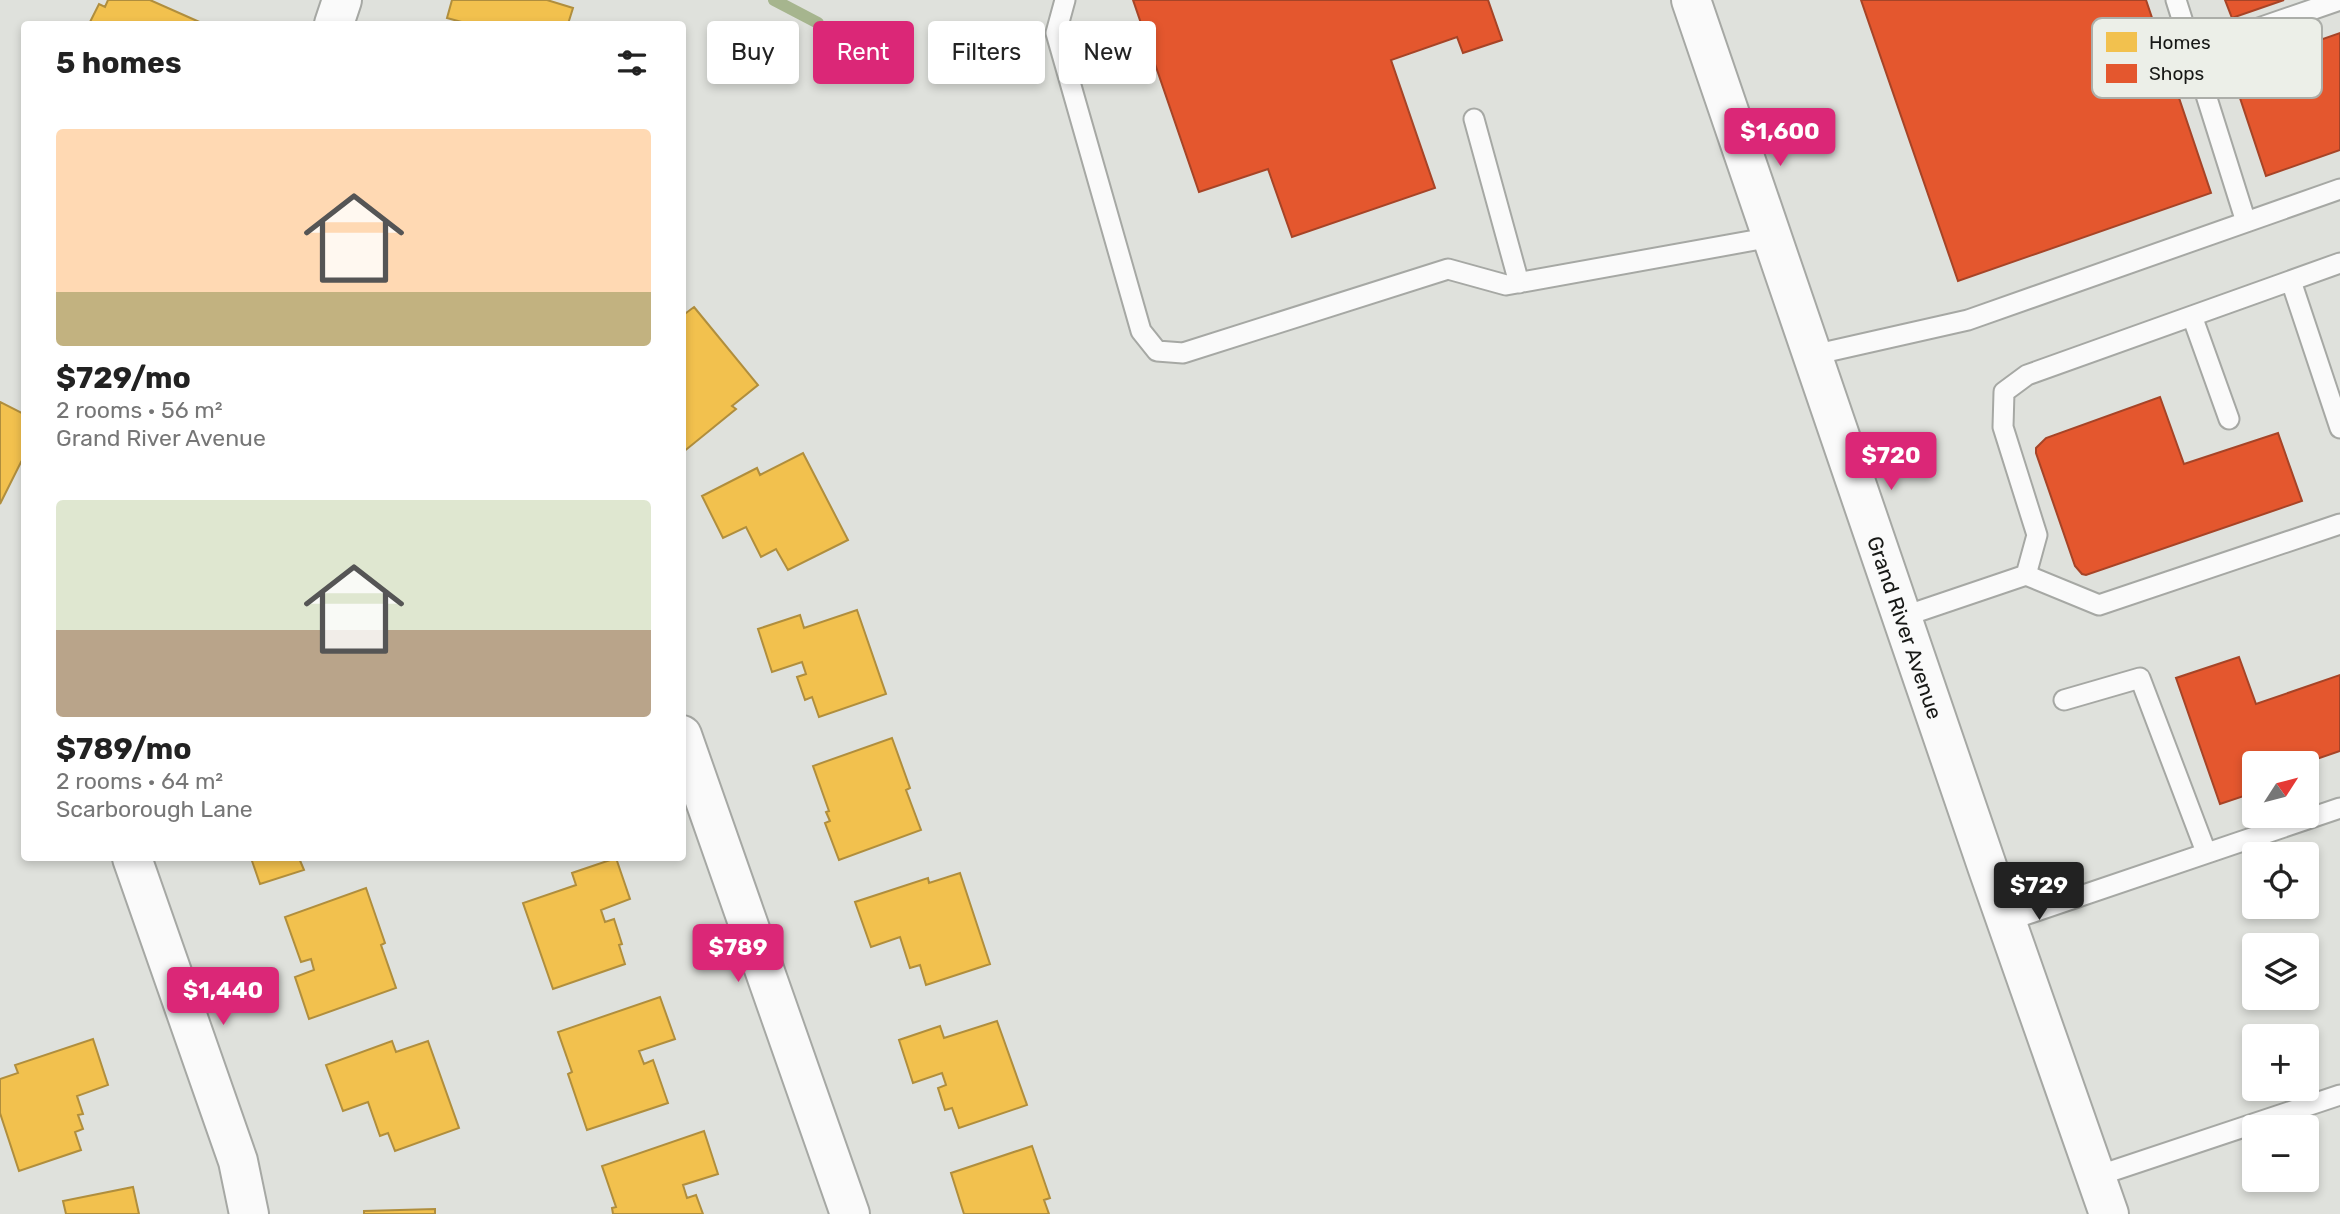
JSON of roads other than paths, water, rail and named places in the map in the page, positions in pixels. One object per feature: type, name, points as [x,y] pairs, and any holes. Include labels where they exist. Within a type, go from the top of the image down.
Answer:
[{"type":"main road","points":[[335,21],[342,0]]},
{"type":"main road","name":"Grand River Avenue","points":[[1691,0],[2109,1214]]},
{"type":"main road","points":[[686,746],[850,1214]]},
{"type":"main road","points":[[133,861],[238,1161],[249,1214]]},
{"type":"lane","points":[[1065,0],[1056,33],[1141,331],[1157,351],[1183,353],[1448,269],[1506,285],[1772,237]]},
{"type":"lane","points":[[2176,0],[2182,18]]},
{"type":"lane","points":[[2288,18],[2340,0]]},
{"type":"lane","points":[[2207,98],[2246,222]]},
{"type":"lane","points":[[1474,119],[1519,283]]},
{"type":"lane","points":[[1813,355],[1968,320],[2340,189]]},
{"type":"lane","points":[[2026,575],[2037,535],[2003,428],[2004,392],[2027,375],[2340,263]]},
{"type":"lane","points":[[2291,281],[2340,428]]},
{"type":"lane","points":[[2192,316],[2229,419]]},
{"type":"lane","points":[[1902,617],[2026,575],[2099,605],[2340,524]]},
{"type":"lane","points":[[2064,700],[2140,678],[2206,852]]},
{"type":"lane","points":[[2007,921],[2340,808]]},
{"type":"lane","points":[[2097,1176],[2340,1096]]},
{"type":"waterway","points":[[774,0],[814,21]]}]
